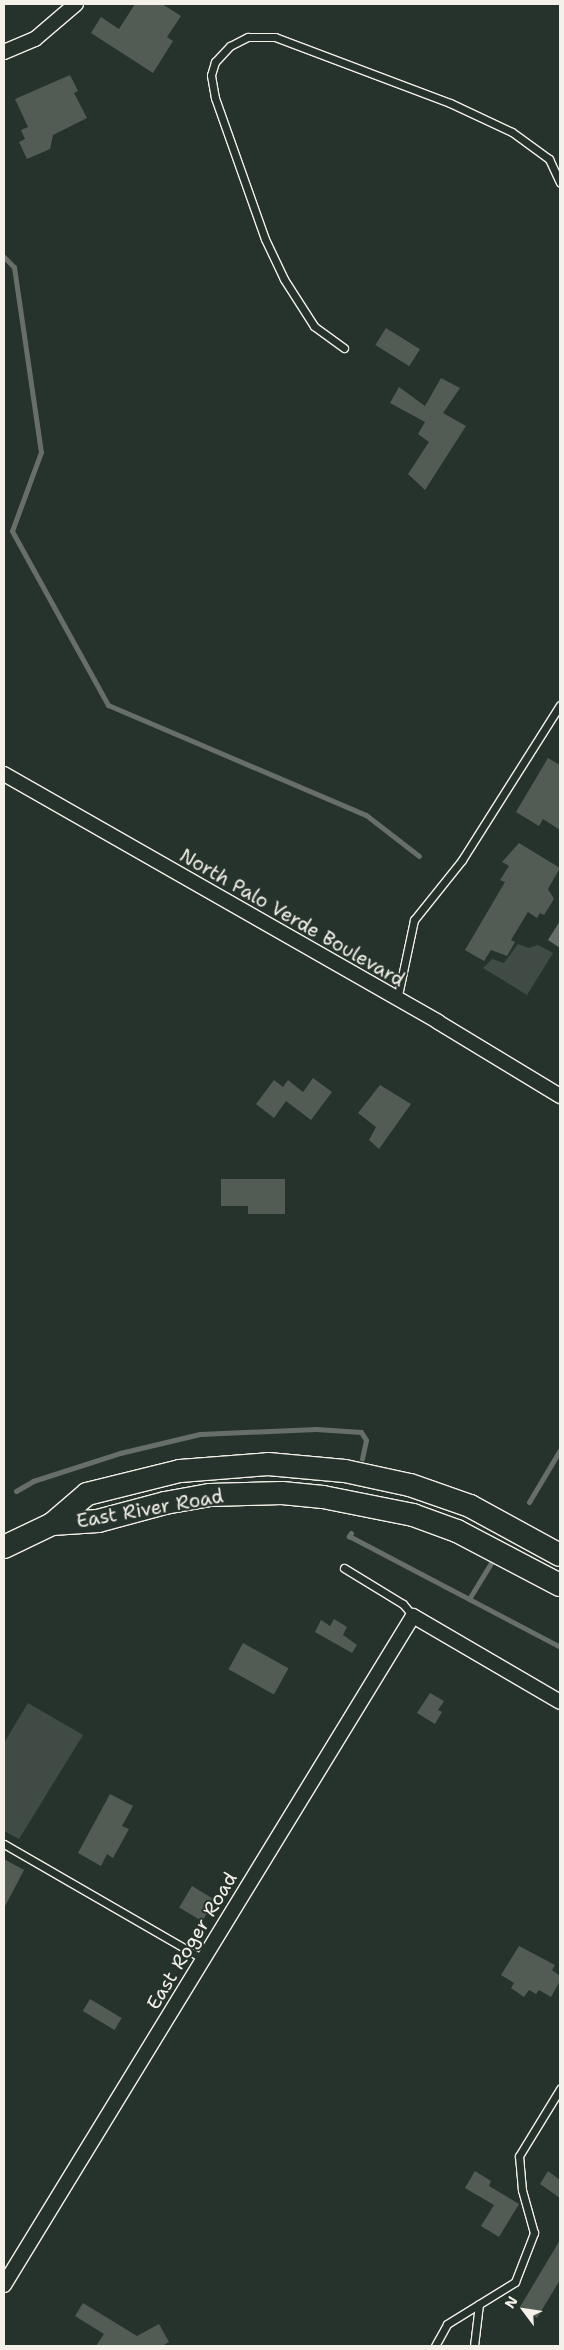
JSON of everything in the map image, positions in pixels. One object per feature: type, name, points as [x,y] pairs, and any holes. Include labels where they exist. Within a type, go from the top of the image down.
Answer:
[{"type":"main road","name":"East River Road","points":[[4,1547],[52,1524],[87,1494],[133,1481],[223,1466],[306,1466],[378,1477],[447,1497],[496,1519],[560,1555]]},
{"type":"main road","name":"East River Road","points":[[52,1524],[98,1521],[155,1505],[210,1496],[282,1493],[323,1497],[413,1514],[457,1531],[560,1585]]},
{"type":"street","points":[[4,52],[35,39],[76,4]]},
{"type":"street","name":"North Palo Verde Boulevard","points":[[4,774],[560,1096]]},
{"type":"street","points":[[413,1616],[560,1702]]},
{"type":"street","name":"East Roger Road","points":[[4,2285],[413,1616]]},
{"type":"lane","points":[[344,348],[314,326],[284,279],[265,239],[215,98],[211,75],[215,62],[230,46],[248,37],[275,37],[450,103],[512,132],[549,160],[560,183]]},
{"type":"lane","points":[[397,1000],[414,920],[462,860],[560,705]]},
{"type":"lane","points":[[344,1568],[403,1604],[413,1616]]},
{"type":"lane","points":[[4,1844],[204,1959]]},
{"type":"lane","points":[[435,2346],[447,2324],[515,2282],[534,2233],[522,2190],[519,2156],[560,2089]]},
{"type":"lane","points":[[474,2346],[479,2304]]},
{"type":"shaded area","points":[[560,921],[560,948],[548,940]]},
{"type":"shaded area","points":[[518,944],[529,948],[538,945],[553,953],[527,995],[483,968],[492,959],[504,963]]},
{"type":"shaded area","points":[[28,1703],[83,1735],[19,1839],[4,1831],[4,1743]]},
{"type":"building","points":[[135,4],[162,4],[181,16],[167,37],[173,41],[153,73],[91,33],[101,17],[119,29]]},
{"type":"building","points":[[70,75],[78,91],[74,93],[87,118],[53,135],[50,149],[27,159],[19,142],[25,139],[21,130],[28,127],[15,99]]},
{"type":"building","points":[[386,328],[420,349],[409,366],[375,345]]},
{"type":"building","points":[[441,378],[460,388],[443,413],[466,426],[425,490],[408,474],[429,442],[418,434],[425,422],[390,403],[399,387],[425,406]]},
{"type":"building","points":[[548,758],[560,765],[560,830],[543,819],[539,826],[516,812]]},
{"type":"building","points":[[519,843],[560,868],[548,889],[554,899],[544,915],[540,913],[537,918],[528,912],[511,940],[515,942],[507,956],[491,950],[484,961],[465,950],[505,882],[500,880],[509,866],[502,862]]},
{"type":"building","points":[[313,1078],[332,1092],[311,1120],[286,1101],[274,1118],[256,1104],[274,1080],[283,1087],[288,1080],[303,1092]]},
{"type":"building","points":[[380,1085],[411,1104],[379,1149],[369,1140],[376,1127],[358,1113]]},
{"type":"building","points":[[221,1179],[285,1179],[285,1214],[248,1214],[248,1206],[221,1206]]},
{"type":"building","points":[[334,1619],[347,1627],[343,1635],[357,1645],[352,1653],[315,1632],[321,1620],[330,1626]]},
{"type":"building","points":[[243,1643],[288,1668],[274,1694],[228,1669]]},
{"type":"building","points":[[430,1693],[444,1701],[438,1710],[442,1712],[435,1724],[417,1713]]},
{"type":"building","points":[[110,1794],[133,1806],[122,1826],[129,1829],[113,1858],[107,1854],[101,1866],[78,1853]]},
{"type":"building","points":[[4,1859],[24,1870],[4,1908]]},
{"type":"building","points":[[192,1886],[215,1900],[202,1921],[179,1907]]},
{"type":"building","points":[[519,1946],[555,1965],[552,1970],[560,1976],[560,1981],[551,1997],[539,1990],[536,1994],[529,1990],[524,1997],[511,1988],[514,1983],[501,1975]]},
{"type":"building","points":[[90,1999],[122,2018],[115,2030],[83,2011]]},
{"type":"building","points":[[475,2171],[491,2181],[489,2186],[519,2204],[499,2237],[481,2226],[494,2205],[465,2188]]},
{"type":"building","points":[[548,2171],[560,2180],[560,2198],[540,2184]]},
{"type":"building","points":[[560,2240],[560,2280],[537,2318],[520,2307]]},
{"type":"building","points":[[83,2303],[137,2336],[159,2324],[169,2342],[162,2346],[96,2346],[104,2334],[75,2316]]},
{"type":"waterway","points":[[4,257],[14,267],[41,452],[12,531],[108,705],[366,815],[419,856]]},
{"type":"waterway","points":[[16,1491],[33,1481],[120,1453],[200,1434],[316,1429],[361,1432],[366,1440],[362,1459]]},
{"type":"waterway","points":[[529,1502],[560,1450]]},
{"type":"waterway","points":[[351,1533],[349,1536],[560,1647]]},
{"type":"waterway","points":[[469,1599],[491,1563]]}]
